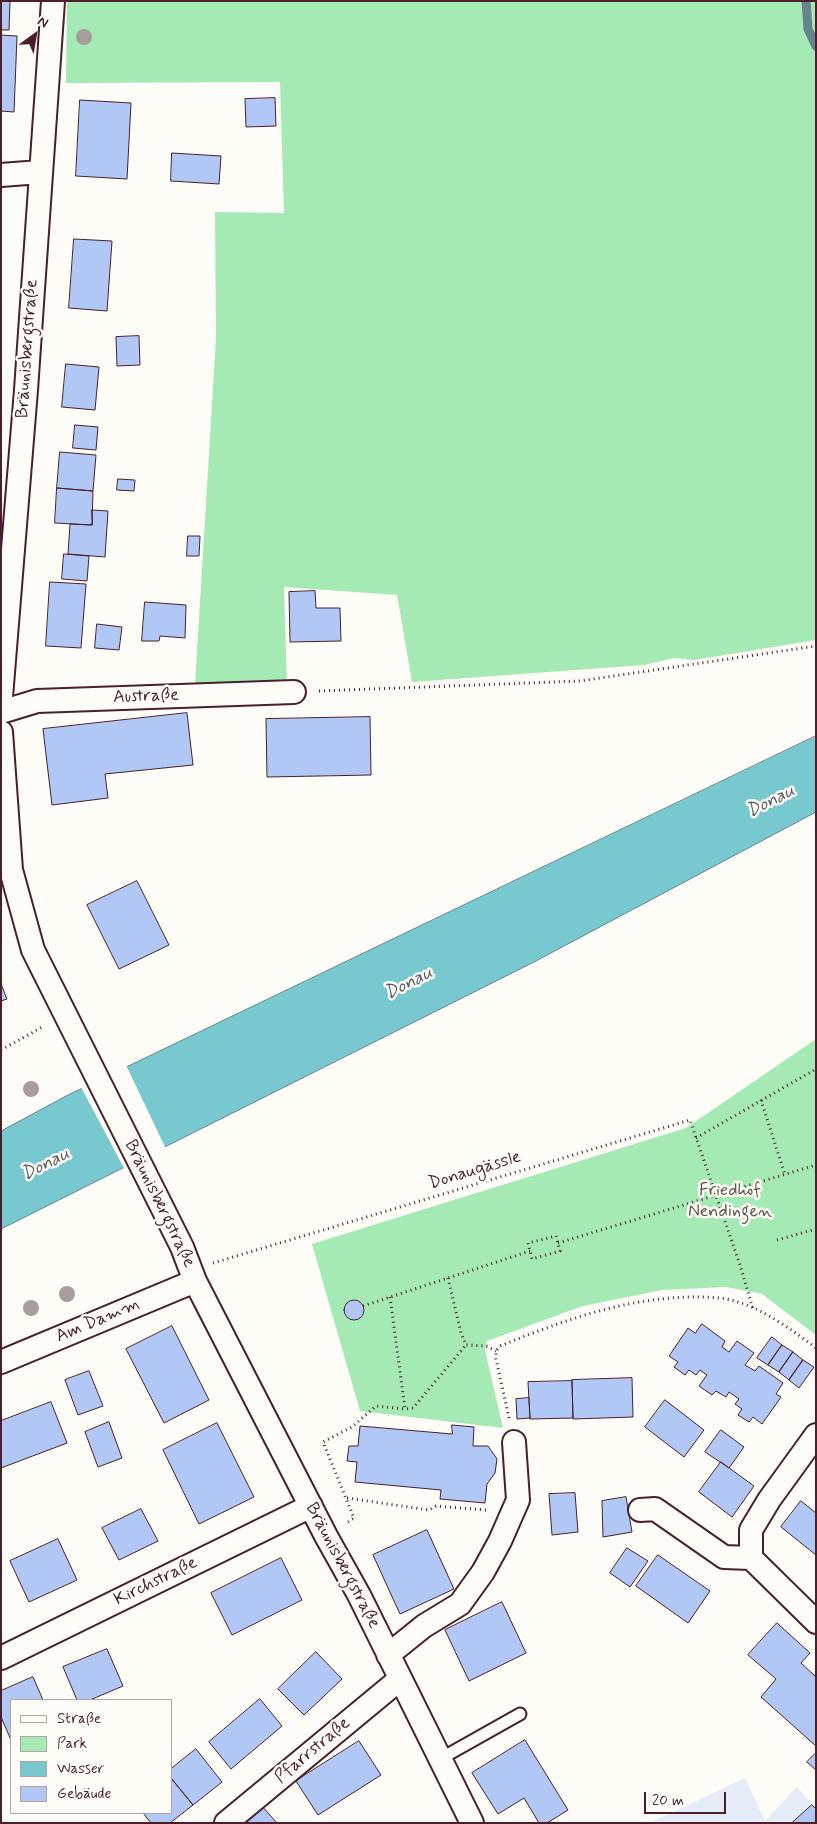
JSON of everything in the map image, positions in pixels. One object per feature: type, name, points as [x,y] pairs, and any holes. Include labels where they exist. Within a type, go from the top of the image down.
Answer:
[{"type":"street","name":"Bräunisbergstraße","points":[[1,697],[53,1]]},
{"type":"street","points":[[1,175],[40,172]]},
{"type":"street","name":"Austraße","points":[[1,712],[37,700],[294,692]]},
{"type":"street","name":"Bräunisbergstraße","points":[[1,732],[11,870],[33,950],[182,1247],[193,1276],[388,1654],[472,1823]]},
{"type":"street","name":"Am Damm","points":[[1,1362],[193,1276]]},
{"type":"street","points":[[751,1558],[751,1530],[769,1500],[816,1435]]},
{"type":"street","points":[[388,1654],[424,1626],[460,1604],[483,1572],[500,1541],[518,1500],[514,1442]]},
{"type":"street","name":"Kirchstraße","points":[[1,1658],[311,1506]]},
{"type":"street","points":[[640,1510],[655,1509],[724,1557],[751,1558],[816,1622]]},
{"type":"street","name":"Pfarrstraße","points":[[226,1823],[400,1679]]},
{"type":"lane","points":[[440,1759],[520,1714]]},
{"type":"path","points":[[294,692],[580,681],[816,646]]},
{"type":"path","points":[[1,1050],[64,1014]]},
{"type":"path","points":[[696,1138],[816,1069]]},
{"type":"path","points":[[760,1100],[785,1174]]},
{"type":"path","name":"Donaugässle","points":[[193,1276],[226,1258],[690,1120],[740,1265],[753,1309]]},
{"type":"path","points":[[558,1243],[816,1165]]},
{"type":"path","points":[[777,1240],[816,1229]]},
{"type":"path","points":[[556,1236],[560,1251],[532,1258],[530,1251],[528,1243],[556,1236]]},
{"type":"path","points":[[363,1306],[530,1251]]},
{"type":"path","points":[[448,1278],[461,1333],[466,1345]]},
{"type":"path","points":[[390,1297],[405,1409]]},
{"type":"path","points":[[514,1442],[496,1360],[496,1351],[500,1346],[570,1318],[622,1305],[666,1298],[714,1297],[741,1303],[753,1309],[791,1329],[816,1348]]},
{"type":"path","points":[[466,1345],[486,1346],[496,1351]]},
{"type":"path","points":[[326,1536],[354,1518],[323,1442],[352,1427],[376,1406],[412,1408],[466,1345]]},
{"type":"path","points":[[346,1498],[429,1510],[436,1506],[486,1510],[491,1508]]},
{"type":"shaded area","points":[[745,1778],[765,1821],[797,1787],[816,1809],[816,1823],[649,1823]]},
{"type":"green space","points":[[67,1],[816,1],[816,640],[694,660],[674,658],[644,665],[412,682],[397,595],[284,587],[287,685],[195,684],[216,338],[215,212],[284,213],[280,82],[66,83]]},
{"type":"green space","name":"Friedhof Nendingen","points":[[816,1039],[816,1335],[762,1294],[726,1287],[662,1290],[583,1306],[487,1341],[485,1350],[503,1428],[360,1411],[312,1244],[686,1128]]},
{"type":"water","name":"Donau","points":[[816,736],[816,812],[534,962],[1,1229],[1,1131],[68,1095]]},
{"type":"pier","points":[[126,1065],[166,1149],[125,1170],[81,1087]]},
{"type":"building","points":[[1,1],[10,1],[9,30],[1,30]]},
{"type":"building","points":[[1,35],[17,36],[14,112],[1,111]]},
{"type":"building","points":[[275,98],[276,126],[246,127],[245,99]]},
{"type":"building","points":[[80,100],[131,103],[127,179],[76,176]]},
{"type":"building","points":[[172,153],[221,156],[219,184],[171,181]]},
{"type":"building","points":[[74,239],[112,241],[107,311],[69,308]]},
{"type":"building","points":[[139,336],[140,365],[117,366],[116,337]]},
{"type":"building","points":[[66,364],[99,367],[95,410],[62,407]]},
{"type":"building","points":[[75,425],[98,427],[96,450],[73,448]]},
{"type":"building","points":[[60,452],[96,455],[93,491],[57,488]]},
{"type":"building","points":[[118,479],[135,480],[134,491],[117,490]]},
{"type":"building","points":[[57,488],[93,491],[92,525],[55,523]]},
{"type":"building","points":[[92,510],[108,511],[105,557],[68,554],[70,524],[92,525]]},
{"type":"building","points":[[188,536],[200,536],[199,556],[187,556]]},
{"type":"building","points":[[64,554],[89,556],[87,581],[62,579]]},
{"type":"building","points":[[50,582],[86,584],[81,648],[46,646]]},
{"type":"building","points":[[315,591],[316,608],[340,608],[341,641],[290,642],[289,592]]},
{"type":"building","points":[[145,602],[186,605],[185,638],[160,636],[159,641],[142,641]]},
{"type":"building","points":[[97,624],[122,627],[119,650],[95,648]]},
{"type":"building","points":[[187,713],[193,765],[105,774],[108,798],[52,805],[43,729]]},
{"type":"building","points":[[370,717],[371,775],[267,777],[266,719]]},
{"type":"building","points":[[137,881],[169,945],[119,969],[87,905]]},
{"type":"building","points":[[1,984],[7,999],[1,1001]]},
{"type":"building","points":[[354,1300],[361,1303],[364,1310],[361,1317],[354,1320],[347,1317],[344,1310],[347,1303]]},
{"type":"building","points":[[702,1324],[725,1341],[722,1347],[729,1352],[737,1341],[754,1353],[745,1365],[755,1371],[759,1366],[783,1383],[776,1394],[781,1397],[762,1424],[753,1417],[749,1422],[738,1415],[742,1409],[735,1404],[739,1399],[729,1392],[726,1397],[716,1391],[712,1395],[699,1386],[707,1375],[700,1370],[696,1375],[689,1370],[685,1375],[674,1367],[678,1362],[669,1356],[688,1328],[695,1333]]},
{"type":"building","points":[[172,1326],[209,1400],[164,1423],[126,1349]]},
{"type":"building","points":[[772,1337],[782,1345],[768,1365],[757,1358]]},
{"type":"building","points":[[782,1345],[793,1352],[779,1372],[768,1365]]},
{"type":"building","points":[[793,1352],[803,1360],[789,1380],[779,1372]]},
{"type":"building","points":[[803,1360],[814,1367],[799,1388],[789,1380]]},
{"type":"building","points":[[89,1371],[103,1406],[78,1415],[65,1380]]},
{"type":"building","points":[[632,1378],[633,1417],[573,1419],[572,1380]]},
{"type":"building","points":[[572,1381],[573,1418],[530,1419],[528,1382]]},
{"type":"building","points":[[529,1398],[530,1418],[517,1419],[516,1399]]},
{"type":"building","points":[[665,1400],[704,1430],[684,1457],[645,1427]]},
{"type":"building","points":[[51,1402],[67,1443],[1,1468],[1,1421]]},
{"type":"building","points":[[109,1422],[122,1458],[98,1467],[85,1432]]},
{"type":"building","points":[[217,1423],[254,1497],[199,1524],[163,1450]]},
{"type":"building","points":[[452,1425],[474,1427],[473,1446],[488,1446],[497,1459],[495,1473],[487,1484],[485,1503],[440,1499],[441,1490],[355,1482],[357,1462],[347,1461],[349,1446],[358,1446],[360,1426],[452,1434]]},
{"type":"building","points":[[721,1430],[744,1447],[729,1468],[705,1452]]},
{"type":"building","points":[[721,1462],[754,1486],[732,1517],[699,1492]]},
{"type":"building","points":[[575,1493],[578,1532],[552,1535],[549,1494]]},
{"type":"building","points":[[626,1497],[632,1532],[603,1537],[602,1501]]},
{"type":"building","points":[[801,1501],[816,1513],[816,1555],[781,1527]]},
{"type":"building","points":[[141,1509],[158,1541],[119,1560],[102,1528]]},
{"type":"building","points":[[427,1530],[454,1589],[400,1614],[373,1555]]},
{"type":"building","points":[[58,1539],[77,1580],[29,1602],[10,1561]]},
{"type":"building","points":[[627,1548],[648,1561],[630,1587],[610,1573]]},
{"type":"building","points":[[658,1555],[710,1591],[688,1623],[636,1586]]},
{"type":"building","points":[[281,1558],[302,1600],[232,1635],[211,1593]]},
{"type":"building","points":[[502,1602],[526,1653],[469,1681],[445,1630]]},
{"type":"building","points":[[777,1623],[810,1653],[801,1663],[816,1677],[816,1746],[761,1697],[776,1679],[748,1655]]},
{"type":"building","points":[[107,1649],[123,1686],[92,1699],[77,1699],[63,1667]]},
{"type":"building","points":[[316,1652],[342,1679],[304,1715],[278,1689]]},
{"type":"building","points":[[33,1677],[43,1699],[10,1699],[10,1738],[1,1717],[1,1691]]},
{"type":"building","points":[[260,1699],[282,1726],[231,1769],[209,1742]]},
{"type":"building","points":[[525,1740],[568,1810],[547,1823],[539,1823],[524,1798],[498,1814],[472,1773]]},
{"type":"building","points":[[359,1741],[381,1775],[318,1815],[296,1781]]},
{"type":"building","points":[[196,1749],[222,1782],[193,1805],[172,1779],[172,1768]]},
{"type":"building","points":[[816,1753],[816,1770],[807,1762]]},
{"type":"building","points":[[172,1779],[193,1805],[170,1823],[151,1823],[144,1814],[172,1814]]},
{"type":"building","points":[[261,1805],[277,1823],[242,1823]]},
{"type":"building","points":[[812,1805],[816,1809],[816,1823],[792,1823]]},
{"type":"waterway","points":[[806,1],[808,29],[816,46]]}]
